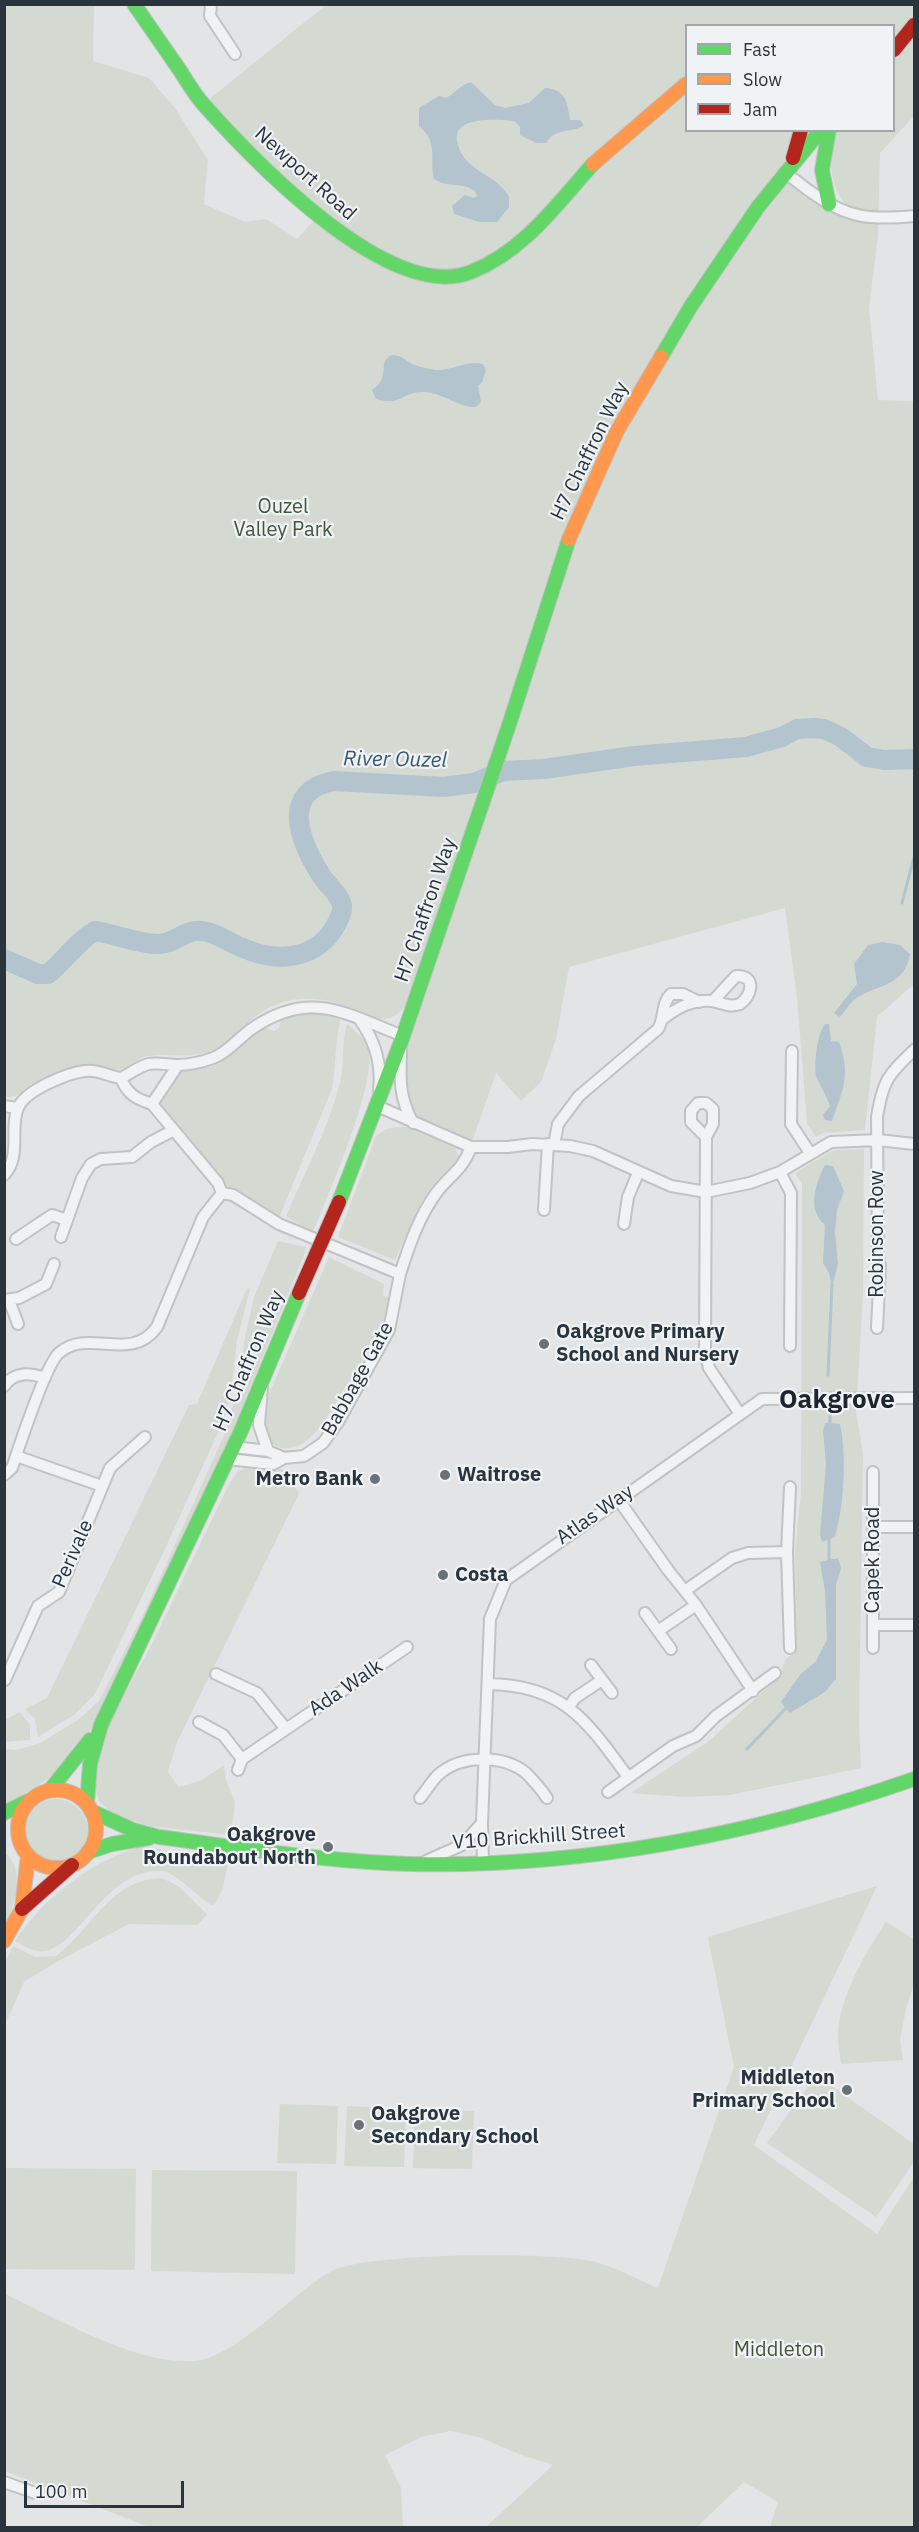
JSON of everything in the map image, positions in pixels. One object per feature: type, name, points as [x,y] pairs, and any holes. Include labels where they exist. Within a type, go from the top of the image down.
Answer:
[{"type":"street","name":"Newport Road","points":[[134,4],[203,104],[298,200],[354,243],[410,271],[436,277],[469,273],[492,262],[520,244],[565,198],[599,158],[685,86]]},
{"type":"street","points":[[211,4],[210,16],[235,54]]},
{"type":"street","points":[[895,49],[915,25]]},
{"type":"street","points":[[800,132],[788,169],[829,204],[855,216],[878,219],[915,216]]},
{"type":"street","name":"H7 Chaffron Way","points":[[89,1808],[85,1782],[88,1759],[101,1725],[231,1453],[339,1202],[377,1106],[456,881],[572,530],[617,431],[682,321],[713,272],[788,169],[819,132]]},
{"type":"street","points":[[829,132],[822,170],[829,204]]},
{"type":"street","points":[[543,1210],[551,1144],[558,1124],[579,1096],[618,1061],[636,1050],[658,1029],[664,1018],[686,1004],[712,1001]]},
{"type":"street","points":[[4,1175],[15,1152],[17,1108],[36,1089],[86,1071],[105,1072],[121,1078],[149,1064],[178,1065],[216,1057],[251,1029],[289,1010],[309,1006],[323,1007],[360,1019],[402,1039],[399,1087],[405,1108],[413,1123]]},
{"type":"street","points":[[360,1019],[371,1035],[378,1057],[380,1078],[377,1106],[471,1147],[551,1144],[593,1151],[671,1186],[706,1192],[750,1184],[780,1172],[831,1142],[878,1140],[915,1144]]},
{"type":"street","name":"Robinson Row","points":[[877,1328],[880,1267],[877,1117],[880,1097],[889,1074],[915,1050]]},
{"type":"street","points":[[792,1051],[791,1124],[810,1153]]},
{"type":"street","points":[[152,1104],[178,1065]]},
{"type":"street","points":[[121,1078],[125,1089],[132,1096],[152,1104],[218,1183],[222,1193]]},
{"type":"street","points":[[4,1106],[17,1108]]},
{"type":"street","points":[[61,1238],[82,1178],[91,1164],[101,1160],[132,1157],[151,1142],[174,1130]]},
{"type":"street","points":[[706,1137],[705,1352],[709,1368],[740,1414]]},
{"type":"street","name":"Babbage Gate","points":[[231,1453],[273,1464],[284,1458],[304,1456],[323,1443],[338,1422],[389,1330],[400,1274],[408,1248],[421,1219],[438,1191],[460,1169],[471,1147]]},
{"type":"street","points":[[780,1172],[790,1193],[790,1346]]},
{"type":"street","points":[[624,1224],[628,1197],[638,1173]]},
{"type":"street","points":[[222,1193],[233,1195],[264,1216],[400,1274]]},
{"type":"street","points":[[4,1475],[12,1468],[52,1361],[70,1346],[82,1343],[130,1345],[150,1337],[157,1327],[204,1217],[222,1193]]},
{"type":"street","points":[[16,1239],[52,1215],[67,1220]]},
{"type":"street","points":[[18,1324],[7,1300],[19,1298],[46,1284],[54,1264]]},
{"type":"street","points":[[4,1386],[22,1374],[33,1374],[45,1378]]},
{"type":"street","points":[[263,1379],[259,1425],[268,1451]]},
{"type":"street","name":"Atlas Way","points":[[483,1863],[482,1823],[490,1619],[506,1580],[762,1399],[915,1398]]},
{"type":"street","name":"Perivale","points":[[5,1680],[38,1606],[59,1592],[110,1468],[151,1439],[145,1425]]},
{"type":"street","points":[[231,1453],[268,1451],[284,1458]]},
{"type":"street","points":[[16,1456],[102,1486]]},
{"type":"street","name":"Capek Road","points":[[873,1472],[873,1648]]},
{"type":"street","points":[[790,1487],[788,1552],[790,1648]]},
{"type":"street","points":[[618,1499],[668,1570],[686,1590],[753,1691]]},
{"type":"street","points":[[873,1527],[915,1527]]},
{"type":"street","points":[[686,1590],[732,1558],[748,1553],[788,1552]]},
{"type":"street","points":[[658,1631],[696,1605]]},
{"type":"street","points":[[645,1613],[670,1648]]},
{"type":"street","points":[[874,1625],[915,1625]]},
{"type":"street","name":"Ada Walk","points":[[199,1722],[223,1735],[240,1765],[286,1729],[406,1647]]},
{"type":"street","points":[[591,1665],[612,1693]]},
{"type":"street","points":[[608,1792],[673,1746],[696,1736],[716,1716],[776,1673]]},
{"type":"street","points":[[216,1674],[257,1693],[286,1729]]},
{"type":"street","points":[[569,1707],[575,1698],[602,1680]]},
{"type":"street","points":[[488,1684],[513,1684],[532,1688],[569,1707],[595,1731],[628,1777]]},
{"type":"street","name":"H7 Chaffron Way","points":[[50,1790],[101,1725]]},
{"type":"street","points":[[420,1798],[437,1776],[451,1766],[469,1760],[506,1763],[524,1772],[547,1798]]},
{"type":"street","name":"V10 Brickhill Street","points":[[89,1808],[134,1830],[159,1837],[318,1858],[417,1864],[483,1863],[544,1860],[635,1849],[847,1802],[915,1779]]},
{"type":"street","points":[[4,1813],[50,1790],[70,1792],[89,1808],[95,1832],[88,1852],[22,1909],[4,1941]]},
{"type":"street","points":[[22,1909],[26,1852],[19,1839],[20,1817],[32,1798]]},
{"type":"street","points":[[417,1864],[462,1845],[482,1823]]},
{"type":"street","name":"V10 Brickhill Street","points":[[88,1852],[128,1841],[159,1837]]},
{"type":"street","points":[[4,1840],[48,1867],[72,1865]]},
{"type":"street","points":[[4,2482],[36,2493]]},
{"type":"green space","name":"Ouzel Valley Park","points":[[5,5],[94,5],[93,61],[149,78],[175,108],[208,160],[204,204],[245,222],[266,219],[297,239],[317,217],[203,104],[326,5],[914,5],[914,116],[880,153],[878,235],[869,308],[878,400],[914,401],[914,984],[877,1017],[865,1130],[823,1133],[816,1137],[807,1124],[797,997],[785,908],[569,967],[556,1039],[541,1082],[521,1101],[496,1073],[471,1145],[413,1123],[399,1087],[409,1000],[398,1014],[383,1019],[369,1017],[330,1001],[290,1000],[262,1012],[216,1049],[208,1052],[191,1055],[148,1056],[124,1068],[115,1069],[115,1072],[61,1076],[41,1080],[11,1097],[5,1097]]},
{"type":"green space","points":[[322,1011],[341,1017],[332,1089],[278,1220],[227,1186],[195,1150],[160,1103],[178,1073],[184,1069],[210,1067],[220,1062],[249,1035],[263,1027],[274,1031],[279,1028],[281,1019],[289,1015]]},
{"type":"green space","points":[[347,1024],[356,1031],[368,1048],[369,1064],[366,1086],[350,1139],[313,1233],[286,1216],[323,1134],[335,1100],[340,1083]]},
{"type":"green space","points":[[408,1127],[455,1148],[460,1158],[452,1172],[447,1170],[420,1204],[395,1260],[338,1237],[376,1136],[386,1129]]},
{"type":"green space","points":[[864,1149],[863,1294],[856,1412],[863,1453],[859,1724],[861,1768],[730,1795],[686,1797],[631,1793],[709,1741],[780,1676],[785,1660],[797,1650],[795,1552],[801,1492],[802,1184],[795,1173],[834,1150]]},
{"type":"green space","points":[[278,1241],[305,1247],[306,1250],[219,1465],[98,1718],[73,1759],[42,1783],[5,1805],[5,1749],[17,1750],[40,1743],[78,1720],[99,1701],[144,1613],[226,1431],[239,1384],[244,1342],[254,1297]]},
{"type":"green space","points":[[329,1257],[384,1284],[383,1295],[389,1298],[385,1318],[374,1344],[318,1429],[300,1445],[289,1448],[279,1447],[269,1437],[267,1429],[269,1394]]},
{"type":"green space","points":[[247,1288],[250,1289],[237,1340],[231,1395],[221,1426],[163,1553],[95,1694],[74,1715],[38,1737],[35,1719],[25,1709],[47,1698],[189,1405],[197,1404]]},
{"type":"green space","points":[[248,1467],[290,1470],[287,1478],[299,1492],[177,1742],[168,1772],[179,1787],[200,1781],[224,1765],[226,1780],[235,1802],[231,1835],[150,1826],[113,1815],[99,1801],[93,1781],[94,1759],[115,1711],[151,1646],[230,1482],[238,1471]]},
{"type":"green space","points":[[20,1712],[30,1725],[30,1740],[5,1742],[5,1720]]},
{"type":"green space","points":[[56,1799],[74,1805],[82,1813],[88,1831],[82,1849],[74,1857],[56,1863],[38,1857],[30,1849],[24,1831],[30,1813],[38,1805]]},
{"type":"green space","points":[[142,1846],[228,1862],[223,1888],[215,1904],[211,1905],[168,1873],[151,1871],[126,1881],[112,1891],[56,1947],[37,1951],[15,1941],[40,1910],[71,1883],[105,1861]]},
{"type":"green space","points":[[5,1853],[15,1869],[17,1888],[5,1925]]},
{"type":"green space","points":[[162,1878],[178,1886],[207,1915],[197,1925],[129,1924],[58,1961],[24,1982],[5,2025],[5,1963],[13,1946],[35,1957],[56,1956],[115,1896],[128,1887]]},
{"type":"green space","name":"Middleton","points":[[877,1886],[754,2145],[877,2234],[914,2177],[914,2527],[770,2527],[778,2502],[744,2482],[697,2527],[486,2527],[553,2465],[479,2437],[450,2431],[421,2437],[385,2455],[401,2488],[403,2527],[149,2527],[5,2471],[5,2294],[123,2348],[172,2361],[195,2361],[211,2357],[246,2337],[315,2282],[330,2272],[349,2265],[416,2257],[499,2255],[569,2258],[608,2266],[658,2288],[734,2067],[708,1937]]},
{"type":"green space","points":[[886,1922],[914,1939],[914,1984],[900,2040],[903,2060],[841,2064],[838,2036],[843,2007],[854,1976]]},
{"type":"green space","points":[[816,2075],[914,2144],[914,2162],[876,2217],[767,2143]]},
{"type":"green space","points":[[280,2104],[338,2106],[336,2164],[277,2163]]},
{"type":"green space","points":[[347,2106],[406,2109],[404,2167],[344,2166]]},
{"type":"green space","points":[[415,2109],[474,2111],[472,2169],[413,2168]]},
{"type":"green space","points":[[5,2168],[136,2169],[135,2270],[5,2269]]},
{"type":"green space","points":[[152,2170],[297,2171],[295,2274],[151,2271]]},
{"type":"shaded area","points":[[471,82],[495,105],[505,108],[529,103],[545,88],[552,89],[564,98],[570,120],[580,120],[584,125],[555,134],[546,143],[536,143],[520,135],[520,127],[514,121],[476,121],[460,128],[457,135],[458,145],[464,158],[499,184],[509,196],[509,207],[497,222],[479,222],[454,214],[452,206],[465,195],[474,198],[477,196],[470,188],[434,179],[431,144],[419,126],[419,108],[439,96],[446,98]]},
{"type":"shaded area","points":[[391,355],[417,366],[436,370],[472,363],[483,364],[486,370],[478,386],[481,402],[476,407],[462,405],[428,392],[414,393],[391,401],[376,399],[372,390],[380,382],[384,363]]},
{"type":"shaded area","points":[[882,942],[900,945],[910,954],[907,965],[896,979],[855,999],[840,1017],[834,1013],[857,984],[854,964],[868,945]]},
{"type":"shaded area","points":[[825,1024],[829,1024],[831,1041],[839,1042],[845,1064],[842,1091],[832,1121],[825,1120],[823,1115],[830,1106],[815,1070],[818,1042]]},
{"type":"shaded area","points":[[825,1165],[833,1166],[844,1191],[837,1210],[835,1232],[838,1264],[832,1287],[829,1273],[823,1263],[825,1225],[819,1219],[814,1204],[816,1188]]},
{"type":"shaded area","points":[[825,1423],[840,1424],[844,1481],[835,1537],[822,1542],[820,1534],[826,1464],[823,1431]]},
{"type":"shaded area","points":[[838,1558],[841,1568],[836,1584],[836,1679],[825,1692],[790,1713],[781,1702],[800,1675],[816,1661],[827,1640],[825,1591],[820,1562]]},
{"type":"waterway","name":"River Ouzel","points":[[4,959],[38,974],[48,974],[82,940],[95,931],[158,944],[170,942],[190,932],[201,931],[212,933],[255,953],[280,957],[292,956],[314,948],[333,930],[341,914],[342,905],[306,848],[301,833],[300,806],[306,795],[317,787],[334,781],[444,787],[474,783],[503,771],[544,769],[634,756],[746,747],[782,737],[797,729],[814,728],[824,729],[841,737],[867,757],[884,760],[914,759]]},
{"type":"waterway","points":[[902,903],[914,857]]},
{"type":"waterway","points":[[828,1375],[832,1284]]},
{"type":"waterway","points":[[830,1415],[830,1426]]},
{"type":"waterway","points":[[829,1535],[829,1564]]},
{"type":"waterway","points":[[747,1749],[787,1707]]},
{"type":"traffic: fast","points":[[134,4],[201,101],[255,159],[326,222],[364,248],[402,267],[438,276],[471,272],[490,263],[523,240],[538,226],[593,164]]},
{"type":"traffic: fast","points":[[661,357],[691,306],[758,207],[819,132]]},
{"type":"traffic: fast","points":[[829,132],[822,170],[829,204]]},
{"type":"traffic: fast","points":[[339,1202],[401,1042],[509,725],[569,539]]},
{"type":"traffic: fast","points":[[87,1804],[90,1764],[101,1725],[241,1431],[299,1293]]},
{"type":"traffic: fast","points":[[50,1790],[90,1740]]},
{"type":"traffic: fast","points":[[91,1811],[133,1830],[159,1837],[285,1854],[380,1863],[474,1864],[538,1860],[666,1844],[793,1816],[914,1779]]},
{"type":"traffic: fast","points":[[4,1813],[28,1801]]},
{"type":"traffic: fast","points":[[88,1852],[112,1844],[149,1838]]},
{"type":"traffic: slow","points":[[593,164],[685,85]]},
{"type":"traffic: slow","points":[[569,539],[617,431],[661,357]]},
{"type":"traffic: slow","points":[[57,1790],[72,1793],[84,1802],[93,1814],[96,1829],[93,1844],[84,1856],[72,1865],[57,1868],[42,1865],[30,1856],[21,1844],[18,1829],[21,1814],[30,1802],[42,1793],[57,1790]]},
{"type":"traffic: slow","points":[[4,1941],[22,1909],[28,1855]]},
{"type":"traffic: jam","points":[[895,49],[914,25]]},
{"type":"traffic: jam","points":[[793,158],[800,132]]},
{"type":"traffic: jam","points":[[299,1293],[339,1202]]},
{"type":"traffic: jam","points":[[22,1909],[72,1865]]},
{"type":"place","name":"Oakgrove Primary School and Nursery","points":[[544,1344]]},
{"type":"place","name":"Waitrose","points":[[445,1475]]},
{"type":"place","name":"Metro Bank","points":[[375,1479]]},
{"type":"place","name":"Costa","points":[[443,1575]]},
{"type":"place","name":"Oakgrove Roundabout North","points":[[328,1847]]},
{"type":"place","name":"Middleton Primary School","points":[[847,2090]]},
{"type":"place","name":"Oakgrove Secondary School","points":[[359,2125]]},
{"type":"district","name":"Oakgrove","points":[[837,1400]]}]
